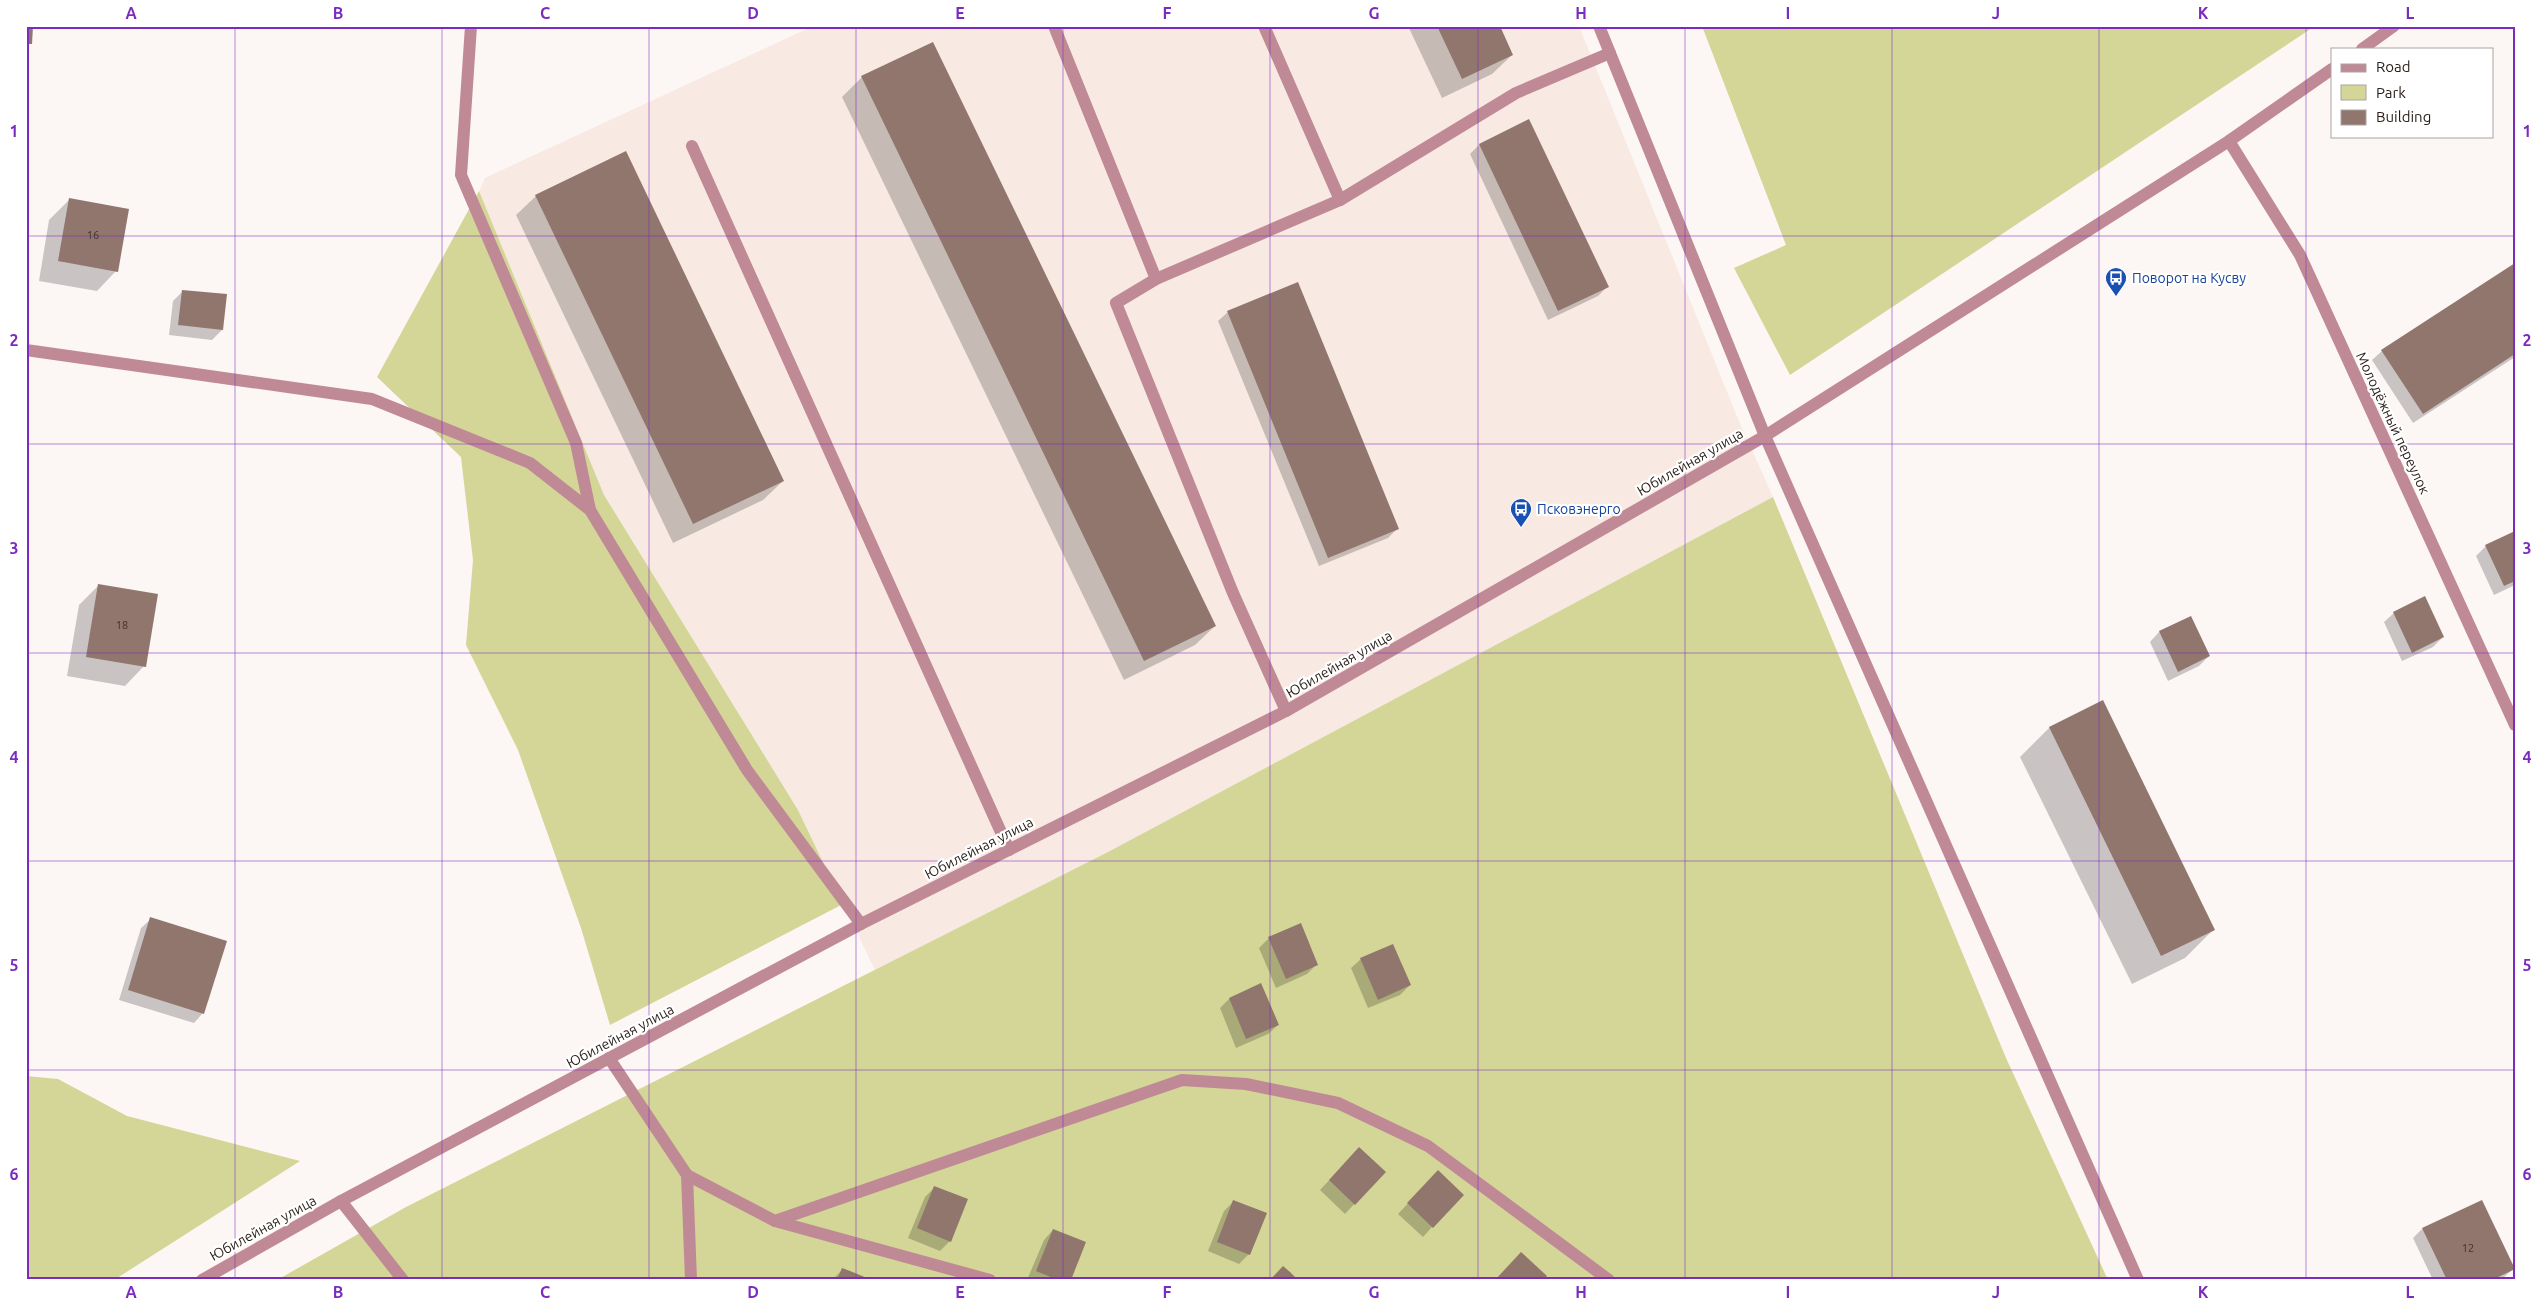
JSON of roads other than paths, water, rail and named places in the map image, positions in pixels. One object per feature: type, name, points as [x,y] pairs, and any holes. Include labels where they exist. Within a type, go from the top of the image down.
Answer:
[{"type":"street","points":[[471,26],[461,175],[576,443],[590,510],[747,770],[862,924]]},
{"type":"street","points":[[1054,26],[1156,279]]},
{"type":"street","points":[[1264,26],[1340,200]]},
{"type":"street","points":[[1599,26],[1765,436],[2138,1280]]},
{"type":"street","points":[[2363,48],[2394,26]]},
{"type":"street","points":[[1286,711],[1233,593],[1116,303],[1156,279],[1340,200],[1516,93],[1610,53]]},
{"type":"street","name":"Юбилейная улица","points":[[202,1280],[341,1201],[862,924],[1286,711],[1765,436],[2229,141],[2331,70]]},
{"type":"street","name":"Молодёжный переулок","points":[[2229,141],[2300,255],[2515,726]]},
{"type":"street","points":[[692,146],[1009,850]]},
{"type":"street","points":[[26,350],[372,399],[530,463],[590,510]]},
{"type":"street","points":[[610,1058],[687,1176],[775,1221],[990,1280]]},
{"type":"street","points":[[775,1221],[1182,1080],[1246,1084],[1338,1103],[1428,1146],[1609,1280]]},
{"type":"street","points":[[687,1176],[691,1280]]},
{"type":"street","points":[[341,1201],[403,1280]]},
{"type":"place","name":"Поворот на Кусву","points":[[2116,297]]},
{"type":"place","name":"Псковэнерго","points":[[1521,528]]}]
